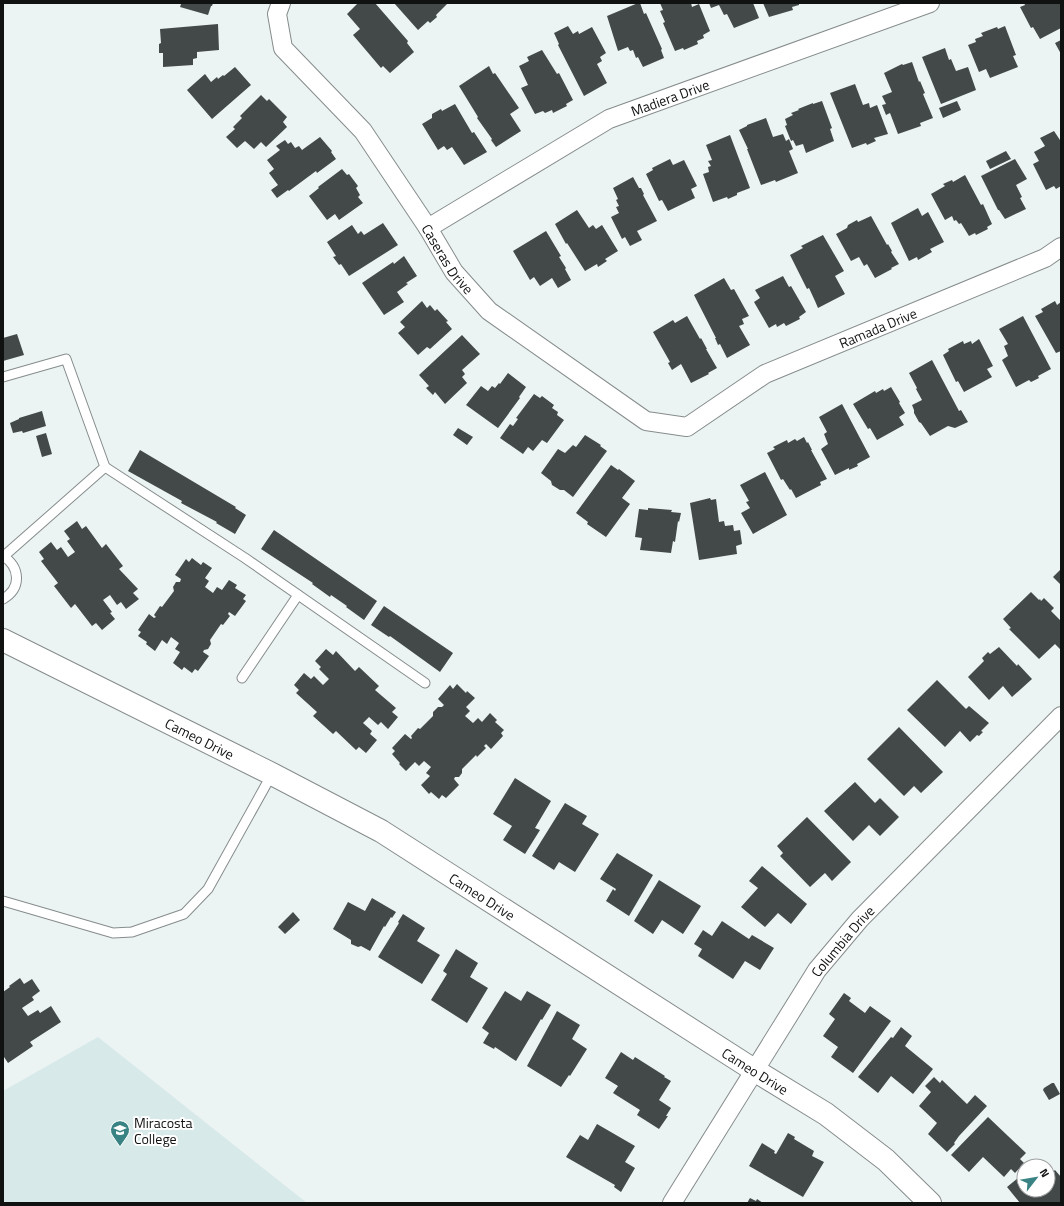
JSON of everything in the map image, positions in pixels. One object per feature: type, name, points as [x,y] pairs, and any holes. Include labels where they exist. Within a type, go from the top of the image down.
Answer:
[{"type":"street","name":"Caseras Drive","points":[[281,3],[277,14],[283,48],[363,131],[428,228],[454,272],[489,311],[646,421],[687,427],[700,419]]},
{"type":"street","name":"Madiera Drive","points":[[428,228],[609,119],[930,3]]},
{"type":"street","name":"Ramada Drive","points":[[700,419],[765,374],[1045,258],[1061,247]]},
{"type":"street","name":"Cameo Drive","points":[[4,635],[381,832],[832,1119],[886,1160],[930,1203]]},
{"type":"street","name":"Columbia Drive","points":[[672,1203],[817,970],[860,919],[1061,716]]},
{"type":"lane","points":[[3,377],[66,359],[105,467],[298,595],[425,683]]},
{"type":"lane","points":[[3,599],[14,589],[16,582],[15,567],[4,556],[105,467]]},
{"type":"lane","points":[[242,678],[298,595]]},
{"type":"lane","points":[[3,901],[113,932],[132,932],[184,914],[208,889],[272,774]]},
{"type":"shaded area","name":"Miracosta College","points":[[98,1037],[307,1203],[3,1203],[3,1091]]},
{"type":"building","points":[[178,3],[213,3],[208,15],[180,7],[181,4]]},
{"type":"building","points":[[358,3],[375,3],[408,41],[407,43],[414,52],[390,73],[383,66],[381,68],[353,35],[360,29],[347,14]]},
{"type":"building","points":[[394,3],[447,4],[436,15],[437,17],[430,23],[428,21],[418,30]]},
{"type":"building","points":[[640,3],[644,14],[646,13],[662,49],[664,58],[643,67],[638,57],[636,58],[633,50],[630,51],[628,47],[618,51],[607,16]]},
{"type":"building","points":[[660,3],[691,3],[692,7],[699,4],[710,31],[703,35],[704,38],[697,41],[698,44],[684,50],[683,48],[675,51],[663,23],[665,22],[660,11],[663,10]]},
{"type":"building","points":[[709,3],[753,3],[759,18],[734,28],[727,14],[724,15],[719,5],[711,8]]},
{"type":"building","points":[[763,3],[799,3],[799,5],[792,7],[793,10],[769,17]]},
{"type":"building","points":[[1024,3],[1061,3],[1061,28],[1040,39],[1033,27],[1031,28],[1020,7],[1025,5]]},
{"type":"building","points":[[218,24],[219,50],[197,52],[197,58],[193,59],[193,65],[163,67],[163,53],[159,53],[159,44],[161,43],[160,29]]},
{"type":"building","points":[[568,26],[573,34],[578,31],[579,34],[592,27],[606,53],[600,57],[602,61],[597,64],[607,83],[584,96],[558,45],[559,44],[554,33]]},
{"type":"building","points":[[1005,26],[1016,55],[1013,56],[1018,67],[990,78],[986,69],[979,72],[968,45],[976,42],[975,39],[983,36],[981,33],[997,27],[998,29]]},
{"type":"building","points":[[1061,40],[1061,54],[1055,43]]},
{"type":"building","points":[[945,48],[949,60],[951,59],[956,71],[968,67],[976,90],[941,104],[922,57]]},
{"type":"building","points":[[542,50],[557,74],[559,73],[573,100],[566,104],[567,106],[553,113],[552,110],[545,113],[543,111],[535,114],[521,88],[528,85],[519,66],[529,61],[527,57]]},
{"type":"building","points":[[912,62],[919,82],[920,81],[925,93],[923,94],[933,118],[920,123],[921,126],[898,134],[890,113],[886,115],[882,105],[886,104],[882,96],[892,92],[884,73],[902,64]]},
{"type":"building","points":[[489,66],[493,74],[495,73],[519,108],[510,114],[521,131],[496,147],[477,118],[478,117],[459,86]]},
{"type":"building","points":[[235,67],[251,85],[212,119],[187,90],[205,74],[211,82],[217,77],[218,79],[223,75],[224,76]]},
{"type":"building","points":[[855,84],[863,105],[869,103],[870,108],[877,105],[888,134],[874,138],[876,141],[867,145],[866,143],[852,148],[830,93]]},
{"type":"building","points":[[261,95],[267,101],[269,99],[287,117],[283,122],[287,127],[266,147],[261,142],[254,149],[245,141],[237,148],[226,137],[235,129],[233,127],[242,118],[240,116]]},
{"type":"building","points":[[822,101],[832,128],[830,129],[834,141],[806,153],[803,144],[796,146],[793,140],[791,141],[785,126],[787,125],[785,119],[793,115],[791,113],[799,110],[798,109]]},
{"type":"building","points":[[957,101],[961,110],[943,118],[939,108]]},
{"type":"building","points":[[455,104],[472,133],[474,132],[487,152],[464,165],[452,147],[447,150],[444,146],[438,150],[422,124],[432,118],[432,114],[441,109],[442,111]]},
{"type":"building","points":[[766,118],[773,137],[783,134],[786,141],[789,139],[793,149],[789,151],[798,173],[776,182],[775,180],[761,185],[748,149],[739,130],[747,125]]},
{"type":"building","points":[[1054,131],[1060,140],[1061,139],[1061,186],[1056,189],[1054,186],[1046,190],[1033,164],[1039,161],[1034,152],[1045,146],[1040,138]]},
{"type":"building","points":[[730,135],[750,188],[737,193],[737,195],[728,199],[727,197],[713,202],[703,174],[709,172],[708,167],[711,166],[708,161],[712,160],[706,145]]},
{"type":"building","points":[[320,137],[332,151],[331,152],[336,159],[317,173],[316,171],[277,198],[271,190],[278,185],[269,173],[274,169],[267,160],[280,150],[276,146],[285,140],[288,144],[291,142],[295,148],[299,146],[302,150]]},
{"type":"building","points":[[1006,151],[1011,159],[990,169],[986,161]]},
{"type":"building","points":[[670,159],[673,165],[684,160],[697,186],[691,189],[695,198],[668,211],[662,200],[659,201],[646,174],[653,170],[652,168]]},
{"type":"building","points":[[1015,159],[1027,179],[1016,185],[1022,197],[1020,198],[1026,209],[1005,219],[998,210],[981,176]]},
{"type":"building","points":[[342,169],[347,175],[349,174],[358,186],[356,188],[360,195],[358,197],[363,203],[339,220],[335,214],[327,220],[309,196],[319,188],[318,187]]},
{"type":"building","points":[[965,175],[981,205],[983,204],[992,224],[987,227],[988,229],[976,235],[975,233],[969,236],[961,223],[959,224],[956,220],[954,221],[952,216],[945,220],[931,194],[945,186],[943,184],[952,180],[953,182]]},
{"type":"building","points":[[633,177],[639,188],[641,188],[644,194],[643,195],[657,221],[637,231],[642,240],[630,246],[625,237],[622,239],[611,217],[619,213],[616,207],[619,206],[616,200],[618,199],[613,188]]},
{"type":"building","points":[[918,208],[922,216],[928,212],[944,242],[930,249],[932,252],[918,260],[917,257],[909,261],[891,223]]},
{"type":"building","points":[[577,210],[589,228],[593,225],[596,229],[602,225],[618,251],[605,259],[607,261],[598,267],[597,264],[585,271],[567,243],[566,244],[555,224]]},
{"type":"building","points":[[871,216],[899,264],[875,278],[867,264],[864,266],[859,257],[851,261],[836,234],[857,220],[858,222]]},
{"type":"building","points":[[383,223],[398,245],[349,276],[341,264],[339,265],[333,257],[336,256],[327,242],[352,225],[358,234],[361,231],[364,235]]},
{"type":"building","points":[[546,231],[561,256],[559,257],[571,280],[558,288],[552,278],[540,286],[534,277],[530,280],[513,251]]},
{"type":"building","points":[[823,235],[844,271],[835,276],[845,294],[818,308],[809,288],[807,289],[790,255],[803,248],[801,246]]},
{"type":"building","points":[[404,256],[417,276],[406,283],[408,284],[397,292],[404,302],[384,315],[362,283],[393,262],[394,264]]},
{"type":"building","points":[[783,276],[789,287],[791,286],[806,312],[799,317],[800,319],[786,326],[784,323],[777,327],[776,324],[769,328],[754,302],[760,298],[755,290]]},
{"type":"building","points":[[724,278],[731,290],[734,289],[749,316],[742,319],[744,324],[739,326],[750,345],[727,358],[720,344],[718,345],[716,338],[694,295]]},
{"type":"building","points":[[422,301],[427,308],[430,305],[435,311],[437,309],[448,321],[446,322],[452,329],[430,349],[427,347],[418,355],[398,333],[405,327],[400,322]]},
{"type":"building","points":[[1055,301],[1057,305],[1061,302],[1061,351],[1056,353],[1035,316],[1043,312],[1041,309]]},
{"type":"building","points":[[687,316],[717,368],[691,383],[681,364],[672,370],[668,363],[670,362],[653,332],[673,320],[675,323]]},
{"type":"building","points":[[1023,316],[1051,369],[1038,376],[1039,378],[1031,382],[1029,380],[1016,387],[1002,360],[1008,356],[1004,346],[1008,344],[999,329]]},
{"type":"building","points":[[17,334],[24,355],[3,361],[3,338]]},
{"type":"building","points":[[462,335],[480,354],[462,370],[465,374],[462,377],[467,383],[445,404],[435,392],[433,395],[426,388],[429,386],[419,375]]},
{"type":"building","points":[[979,339],[993,366],[987,369],[992,377],[964,392],[958,381],[956,382],[943,355],[949,351],[948,349],[963,341],[964,344],[971,341],[972,344]]},
{"type":"building","points":[[932,360],[959,411],[961,410],[968,422],[955,428],[948,426],[930,436],[914,413],[912,405],[922,400],[909,373]]},
{"type":"building","points":[[508,373],[526,387],[519,397],[520,398],[498,428],[466,405],[481,386],[488,391],[492,386],[495,388]]},
{"type":"building","points":[[891,387],[905,413],[899,417],[904,425],[877,440],[870,428],[868,429],[853,404],[875,391],[876,393],[883,389],[884,391]]},
{"type":"building","points":[[534,394],[540,398],[542,396],[554,405],[552,408],[558,412],[557,415],[564,420],[547,443],[542,440],[533,451],[528,447],[523,454],[500,438],[510,424],[513,426],[518,419],[516,418]]},
{"type":"building","points":[[842,404],[870,457],[857,464],[858,466],[849,470],[849,468],[835,475],[821,449],[828,444],[824,434],[827,432],[819,417]]},
{"type":"building","points":[[42,411],[46,426],[23,433],[22,431],[13,433],[10,423],[19,418]]},
{"type":"building","points":[[458,428],[473,437],[467,445],[453,435]]},
{"type":"building","points":[[46,433],[52,454],[42,457],[36,436]]},
{"type":"building","points":[[585,435],[601,445],[600,446],[607,451],[573,497],[564,490],[560,490],[552,485],[551,481],[541,473],[558,449],[565,453],[573,445],[576,447]]},
{"type":"building","points":[[804,437],[827,479],[820,482],[821,485],[796,498],[783,479],[781,480],[767,453],[775,449],[773,447],[787,440],[788,443],[795,439],[797,441]]},
{"type":"building","points":[[140,450],[236,507],[235,508],[246,515],[235,534],[216,523],[217,522],[181,503],[182,501],[128,471]]},
{"type":"building","points":[[611,465],[635,481],[622,498],[630,504],[606,537],[587,524],[588,522],[576,513]]},
{"type":"building","points":[[765,472],[787,515],[753,534],[741,513],[750,508],[746,502],[749,501],[740,485]]},
{"type":"building","points":[[710,498],[711,500],[716,499],[719,522],[724,521],[725,526],[733,525],[734,531],[740,530],[742,544],[736,546],[737,554],[699,560],[690,503]]},
{"type":"building","points":[[648,508],[672,510],[671,512],[681,513],[679,522],[678,521],[675,542],[673,541],[671,553],[640,550],[642,538],[635,537],[639,509],[648,510]]},
{"type":"building","points":[[77,521],[82,529],[86,526],[102,548],[106,544],[123,566],[119,569],[138,589],[133,593],[139,599],[126,609],[121,602],[117,605],[110,595],[103,600],[112,612],[110,613],[115,619],[102,630],[96,623],[92,626],[75,604],[71,608],[54,586],[58,583],[41,561],[44,559],[39,552],[51,542],[57,550],[61,547],[68,557],[75,552],[67,541],[70,539],[64,531]]},
{"type":"building","points":[[274,530],[377,601],[364,620],[346,607],[347,606],[331,595],[330,597],[312,584],[313,583],[261,549]]},
{"type":"building","points":[[192,558],[201,565],[203,562],[212,568],[205,578],[209,581],[205,587],[213,593],[217,587],[222,590],[229,580],[237,585],[235,588],[246,595],[243,599],[246,601],[235,616],[229,612],[228,614],[230,616],[223,625],[221,624],[210,640],[211,644],[208,649],[204,650],[203,652],[209,656],[198,671],[195,669],[192,673],[184,667],[182,670],[173,663],[180,652],[175,649],[179,643],[171,637],[167,644],[162,640],[155,651],[146,644],[147,642],[138,636],[141,632],[138,630],[149,614],[154,618],[156,617],[154,615],[160,606],[162,607],[174,591],[173,587],[176,582],[180,582],[181,579],[175,575],[186,559],[189,562]]},
{"type":"building","points":[[1061,569],[1061,585],[1053,577]]},
{"type":"building","points":[[1031,592],[1041,601],[1044,598],[1054,608],[1051,611],[1061,621],[1061,650],[1055,644],[1039,659],[1009,629],[1011,628],[1003,619]]},
{"type":"building","points":[[384,606],[453,653],[440,672],[390,636],[389,637],[371,625]]},
{"type":"building","points":[[999,647],[1032,679],[1012,697],[1003,686],[989,700],[968,677],[984,661],[982,658],[988,652],[990,654]]},
{"type":"building","points":[[326,649],[333,655],[336,651],[355,671],[359,667],[379,686],[375,690],[396,708],[392,712],[398,717],[388,729],[381,722],[378,725],[369,717],[363,723],[372,731],[370,734],[377,740],[366,753],[359,747],[356,750],[336,731],[333,734],[313,716],[317,712],[296,693],[299,690],[294,685],[304,673],[311,679],[314,676],[323,685],[329,679],[319,669],[321,667],[315,661]]},
{"type":"building","points":[[937,680],[966,709],[969,706],[989,723],[981,731],[983,732],[979,736],[977,735],[970,742],[960,731],[945,747],[907,710]]},
{"type":"building","points":[[457,684],[466,693],[467,691],[475,698],[466,707],[470,711],[465,716],[473,723],[478,718],[482,722],[490,713],[497,720],[495,722],[504,730],[501,733],[503,736],[491,749],[486,744],[484,746],[486,748],[477,757],[476,755],[462,769],[462,773],[459,777],[455,777],[454,779],[459,785],[446,798],[442,795],[439,799],[431,792],[429,794],[421,785],[430,776],[426,773],[431,767],[424,761],[419,766],[415,762],[406,771],[392,754],[395,751],[392,748],[405,734],[411,739],[411,736],[418,728],[420,729],[433,716],[433,712],[438,707],[442,707],[444,705],[438,699],[450,685],[453,689]]},
{"type":"building","points":[[899,727],[943,772],[921,793],[914,786],[904,796],[867,759]]},
{"type":"building","points":[[515,778],[551,801],[535,828],[540,830],[525,854],[503,840],[512,826],[493,814]]},
{"type":"building","points":[[855,782],[875,803],[880,798],[899,817],[880,836],[869,825],[853,841],[824,811]]},
{"type":"building","points":[[565,803],[587,816],[582,824],[599,834],[575,872],[559,862],[554,870],[532,856]]},
{"type":"building","points":[[807,817],[851,862],[832,881],[825,873],[810,887],[780,856],[783,853],[777,846]]},
{"type":"building","points":[[617,853],[653,875],[629,916],[606,901],[613,889],[615,891],[616,889],[600,879]]},
{"type":"building","points":[[762,866],[807,904],[791,924],[778,913],[765,927],[741,907],[758,888],[749,881]]},
{"type":"building","points":[[659,880],[701,906],[683,934],[662,920],[653,934],[634,921]]},
{"type":"building","points":[[372,898],[396,912],[385,927],[384,926],[370,951],[361,946],[358,947],[351,944],[351,940],[333,929],[348,902],[365,911]]},
{"type":"building","points":[[293,912],[300,920],[285,934],[278,927]]},
{"type":"building","points":[[403,914],[425,928],[417,941],[440,955],[422,984],[378,957]]},
{"type":"building","points":[[722,921],[749,939],[752,935],[774,948],[760,970],[745,961],[733,979],[698,956],[702,949],[694,944],[703,930],[712,936]]},
{"type":"building","points":[[456,949],[478,963],[470,977],[488,988],[467,1023],[431,1000],[447,974],[443,971]]},
{"type":"building","points":[[20,978],[24,984],[32,979],[40,991],[32,997],[34,1000],[22,1008],[28,1016],[38,1010],[40,1013],[51,1006],[61,1022],[30,1042],[33,1046],[8,1063],[4,1057],[3,1058],[3,992]]},
{"type":"building","points":[[505,991],[521,1001],[527,991],[551,1005],[516,1061],[495,1047],[494,1049],[483,1043],[489,1033],[482,1028]]},
{"type":"building","points":[[844,993],[851,998],[849,1001],[865,1013],[870,1006],[891,1021],[853,1073],[831,1057],[838,1047],[823,1036],[835,1019],[829,1014]]},
{"type":"building","points":[[557,1011],[580,1025],[572,1039],[587,1049],[570,1076],[569,1075],[561,1087],[527,1066]]},
{"type":"building","points":[[901,1027],[912,1036],[905,1046],[933,1069],[913,1094],[891,1076],[878,1093],[858,1077]]},
{"type":"building","points":[[621,1052],[633,1060],[635,1057],[671,1081],[659,1100],[671,1108],[666,1116],[668,1116],[659,1129],[637,1115],[640,1110],[613,1093],[618,1086],[605,1078]]},
{"type":"building","points":[[934,1077],[940,1083],[942,1080],[967,1104],[975,1095],[987,1106],[959,1136],[954,1143],[955,1144],[947,1152],[928,1134],[937,1123],[919,1106],[931,1092],[925,1086]]},
{"type":"building","points":[[1054,1083],[1060,1094],[1049,1100],[1043,1090]]},
{"type":"building","points":[[988,1117],[1026,1153],[1021,1158],[1016,1158],[1015,1173],[1011,1169],[1004,1177],[983,1157],[969,1172],[951,1155]]},
{"type":"building","points":[[597,1124],[635,1146],[625,1162],[635,1168],[621,1192],[614,1187],[615,1185],[566,1157],[580,1135],[588,1140]]},
{"type":"building","points":[[788,1133],[795,1137],[794,1139],[814,1151],[812,1156],[824,1162],[803,1197],[749,1166],[762,1143],[775,1151],[774,1153],[776,1154]]},
{"type":"building","points":[[1056,1171],[1061,1177],[1061,1203],[1020,1203],[1007,1187],[1016,1180],[1016,1198],[1056,1198]]},
{"type":"building","points":[[750,1198],[756,1201],[757,1199],[763,1203],[747,1203]]},
{"type":"place","name":"Miracosta College","points":[[120,1147]]}]
